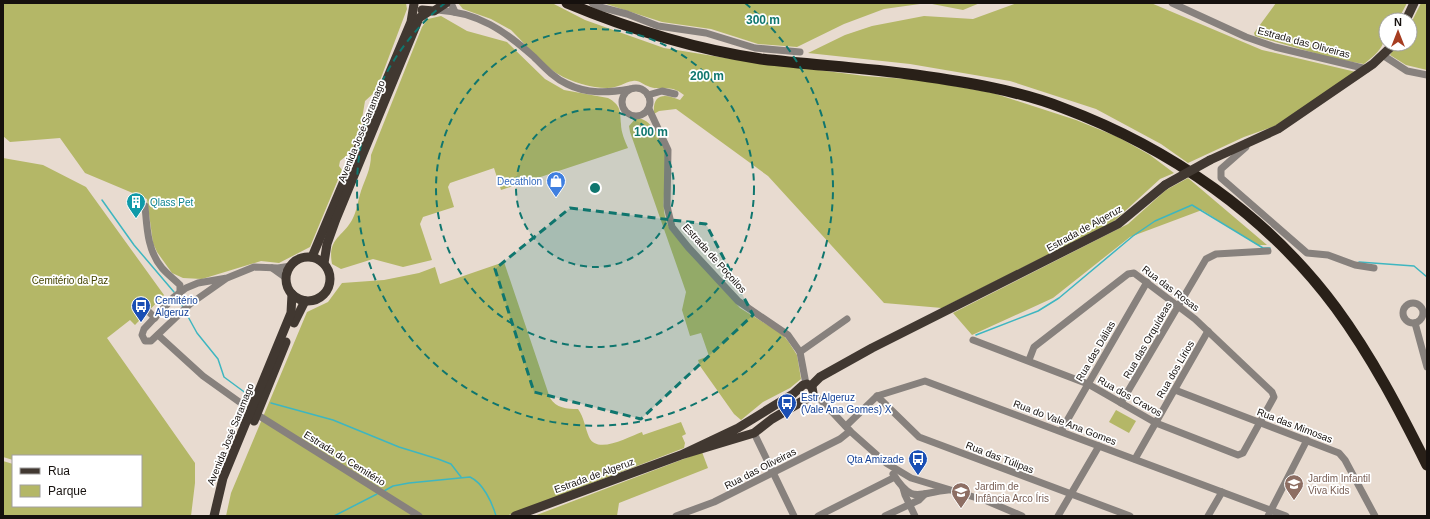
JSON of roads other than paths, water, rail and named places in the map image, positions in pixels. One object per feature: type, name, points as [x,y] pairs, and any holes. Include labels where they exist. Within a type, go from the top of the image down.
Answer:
[{"type":"highway","points":[[567,3],[636,29],[721,52],[759,58],[916,75],[1008,91],[1062,107],[1125,134],[1176,162],[1221,193],[1268,232],[1312,278],[1336,307],[1366,352],[1401,414],[1427,465]]},
{"type":"main road","points":[[413,3],[420,9],[428,12]]},
{"type":"main road","name":"Avenida José Saramago","points":[[312,257],[410,22],[413,3]]},
{"type":"main road","name":"Estrada de Poçoilos","points":[[428,12],[437,10],[446,3]]},
{"type":"main road","name":"Avenida José Saramago","points":[[220,516],[228,479],[266,395],[297,315],[305,301],[319,298],[328,288],[330,276],[324,263],[327,244],[336,219],[419,18],[428,12]]},
{"type":"main road","name":"Estrada de Algeruz","points":[[515,516],[681,455],[755,432],[772,419],[798,405],[808,390],[820,377],[872,348],[1118,224],[1165,185],[1246,142],[1278,129],[1367,69],[1387,52]]},
{"type":"main road","points":[[286,278],[291,266],[300,259],[312,257],[324,263]]},
{"type":"main road","name":"Avenida José Saramago","points":[[214,516],[223,478],[291,313],[292,294],[287,286],[286,278]]},
{"type":"main road","points":[[292,294],[305,301]]},
{"type":"main road","name":"Estrada de Algeruz","points":[[681,455],[808,390]]},
{"type":"main road","points":[[749,421],[757,424],[755,432]]},
{"type":"street","points":[[451,3],[455,12]]},
{"type":"street","points":[[592,3],[658,26],[706,33],[755,48],[800,52]]},
{"type":"street","name":"Estrada das Oliveiras","points":[[1172,3],[1246,37],[1275,47],[1367,69]]},
{"type":"street","name":"Estrada de Poçoilos","points":[[437,10],[455,12],[484,22],[505,32],[553,75],[566,84],[588,91],[606,93],[640,88],[648,94],[650,102],[649,109],[654,122],[664,137],[668,150],[667,206],[672,227],[688,247],[738,301],[788,335],[800,352],[808,390]]},
{"type":"street","points":[[1384,56],[1407,71],[1427,75]]},
{"type":"street","points":[[622,101],[623,95],[630,89]]},
{"type":"street","points":[[648,94],[662,91],[675,94]]},
{"type":"street","name":"Estrada de Poçoilos","points":[[606,93],[622,101],[623,109],[629,114],[638,116],[642,115],[654,122]]},
{"type":"street","points":[[642,115],[649,109]]},
{"type":"street","points":[[1246,142],[1246,147],[1221,169],[1221,178],[1307,253],[1328,255],[1355,265],[1374,268]]},
{"type":"street","points":[[145,206],[149,236],[154,256],[167,274],[181,287],[180,292]]},
{"type":"street","name":"Rua das Orquídeas","points":[[1122,403],[1203,262],[1209,256],[1220,254],[1268,251]]},
{"type":"street","points":[[198,284],[180,292],[144,329],[142,335],[145,341],[148,342],[158,336],[179,314],[227,278],[248,268],[259,266],[291,266]]},
{"type":"street","points":[[270,267],[286,278]]},
{"type":"street","name":"Rua das Rosas","points":[[1029,360],[1034,347],[1128,274],[1134,273],[1208,331],[1272,392],[1273,400],[1261,422]]},
{"type":"street","points":[[176,281],[187,284],[198,284],[227,278]]},
{"type":"street","name":"Rua das Dálias","points":[[1061,431],[1147,282]]},
{"type":"street","points":[[169,304],[179,314]]},
{"type":"street","points":[[148,311],[155,318]]},
{"type":"street","points":[[800,352],[847,319]]},
{"type":"street","points":[[1415,322],[1427,367]]},
{"type":"street","name":"Rua dos Lírios","points":[[1135,459],[1208,331]]},
{"type":"street","points":[[158,336],[203,376],[245,406]]},
{"type":"street","name":"Rua dos Cravos","points":[[974,340],[1088,384],[1156,423],[1238,455],[1243,453],[1261,422]]},
{"type":"street","name":"Rua do Vale Ana Gomes","points":[[848,429],[877,396],[925,381],[1222,492],[1271,513],[1286,516]]},
{"type":"street","points":[[808,390],[822,400],[848,429],[886,463],[911,478],[987,501],[1022,516]]},
{"type":"street","name":"Rua das Mimosas","points":[[1175,390],[1334,450],[1342,455],[1375,516]]},
{"type":"street","name":"Rua das Túlipas","points":[[877,396],[919,437],[1130,516]]},
{"type":"street","name":"Estrada do Cemitério","points":[[261,417],[419,516]]},
{"type":"street","name":"Rua das Oliveiras","points":[[676,516],[706,506],[773,473],[840,439],[848,429]]},
{"type":"street","points":[[755,432],[794,516]]},
{"type":"street","points":[[1271,513],[1307,440]]},
{"type":"street","points":[[1058,516],[1099,446]]},
{"type":"street","points":[[886,463],[903,487],[912,494],[925,494],[950,490]]},
{"type":"street","points":[[818,516],[895,476]]},
{"type":"street","points":[[911,478],[905,479],[903,487],[905,495],[915,516]]},
{"type":"street","points":[[885,516],[910,505],[925,494],[928,486],[923,482]]},
{"type":"street","points":[[1208,516],[1222,492]]},
{"type":"waterway","points":[[102,200],[134,245],[174,292]]},
{"type":"waterway","points":[[976,335],[1038,311],[1059,298],[1133,236],[1155,221],[1192,205],[1263,248],[1270,248]]},
{"type":"waterway","points":[[1359,262],[1414,266],[1427,277]]},
{"type":"waterway","points":[[178,299],[183,307]]},
{"type":"waterway","points":[[186,313],[197,333],[218,359],[224,377],[247,394]]},
{"type":"waterway","points":[[271,403],[333,420],[399,447],[451,464],[461,477]]},
{"type":"waterway","points":[[384,491],[393,486],[409,483],[470,477],[483,488],[496,516]]},
{"type":"waterway","points":[[334,516],[377,494]]},
{"type":"place","name":"Decathlon","points":[[556,198]]},
{"type":"place","name":"Qlass Pet","points":[[136,219]]},
{"type":"place","name":"Cemitério Algeruz","points":[[141,323]]},
{"type":"place","name":"Estr Algeruz (Vale Ana Gomes) X","points":[[787,420]]},
{"type":"place","name":"Qta Amizade","points":[[918,476]]},
{"type":"place","name":"Jardim Infantil Viva Kids","points":[[1294,501]]},
{"type":"place","name":"Jardim de Infância Arco Íris","points":[[961,509]]},
{"type":"park label","name":"Cemitério da Paz","points":[[70,280]]}]
